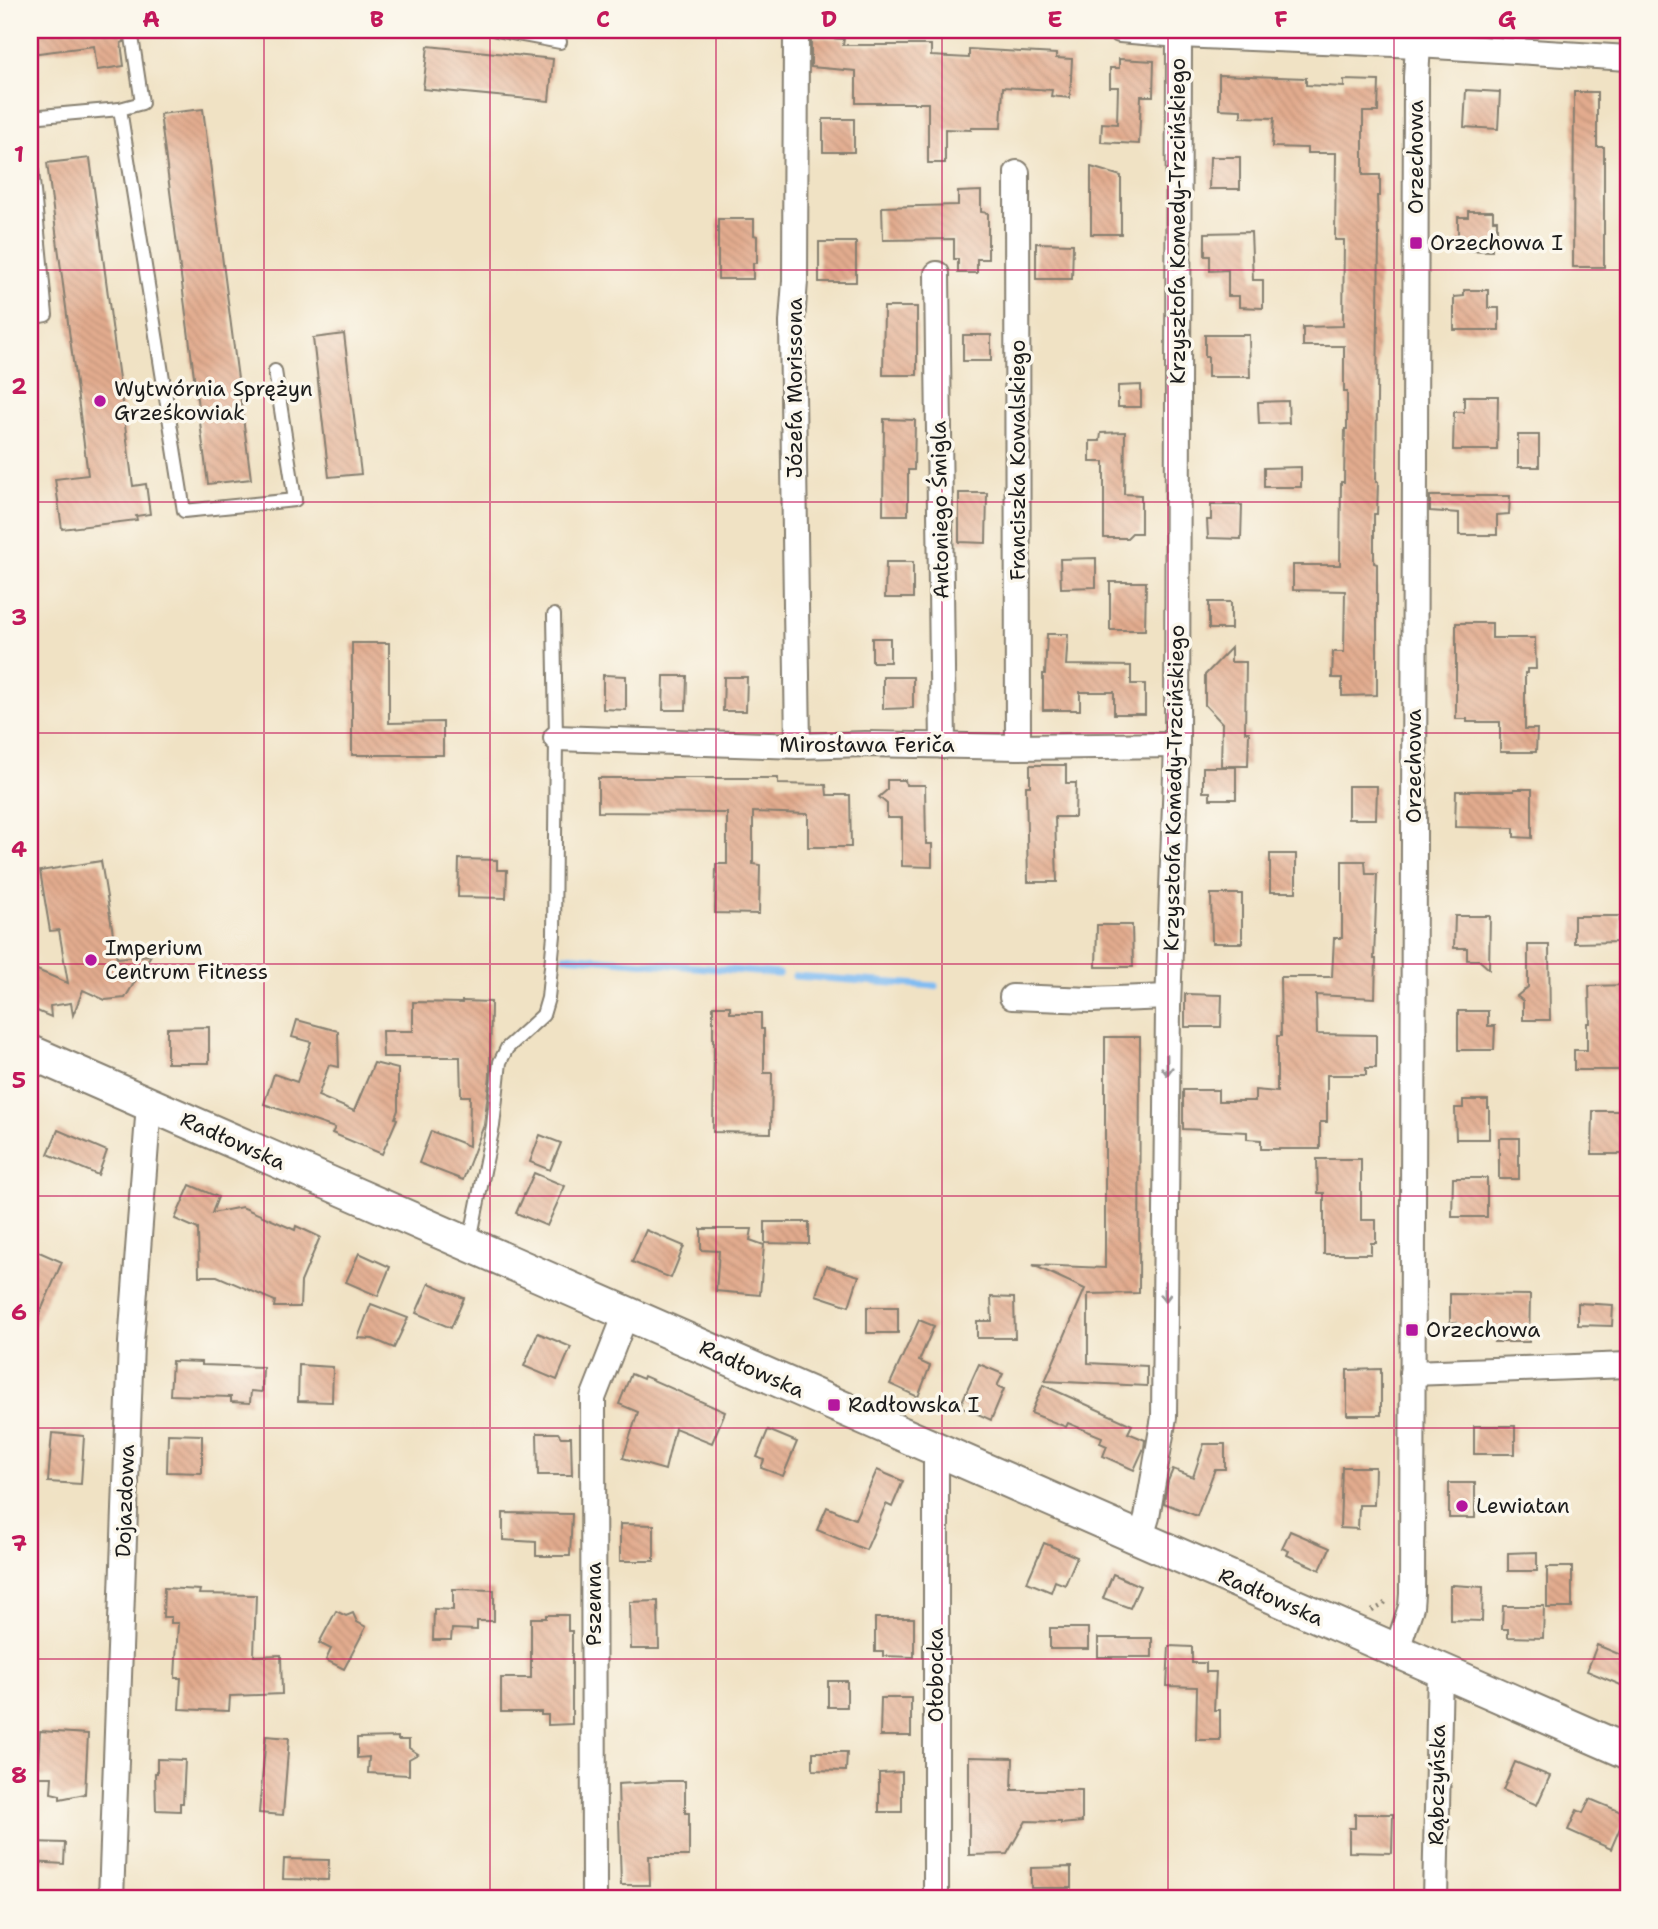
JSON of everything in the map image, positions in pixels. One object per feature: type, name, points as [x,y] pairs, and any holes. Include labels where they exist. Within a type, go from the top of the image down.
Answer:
[{"type":"street","name":"Józefa Morissona","points":[[796,30],[795,281],[792,321],[798,746]]},
{"type":"street","points":[[1120,30],[1179,35],[1419,37],[1628,58]]},
{"type":"street","name":"Krzysztofa Komedy-Trzcińskiego","points":[[1140,1540],[1147,1517],[1164,1416],[1168,996],[1177,745],[1179,35]]},
{"type":"street","name":"Orzechowa","points":[[1396,1652],[1411,1607],[1414,1480],[1412,1373],[1416,77],[1419,37]]},
{"type":"street","name":"Franciszka Kowalskiego","points":[[1017,173],[1018,747]]},
{"type":"street","name":"Antoniego Śmigla","points":[[937,274],[943,746]]},
{"type":"street","name":"Mirosława Feriča","points":[[556,738],[798,746],[1177,745]]},
{"type":"street","points":[[1012,997],[1091,1000],[1168,996]]},
{"type":"street","name":"Radłowska","points":[[30,1052],[1628,1752]]},
{"type":"street","name":"Dojazdowa","points":[[111,1899],[131,1343],[149,1104]]},
{"type":"street","name":"Pszenna","points":[[594,1899],[593,1398],[626,1314]]},
{"type":"street","points":[[1412,1373],[1628,1365]]},
{"type":"street","name":"Ołobocka","points":[[936,1450],[936,1899]]},
{"type":"street","name":"Rąbczyńska","points":[[1435,1899],[1440,1670]]},
{"type":"lane","points":[[30,117],[120,109],[142,103],[131,30]]},
{"type":"lane","points":[[496,30],[561,42]]},
{"type":"lane","points":[[120,109],[184,510],[295,499],[275,372]]},
{"type":"lane","points":[[30,150],[46,316],[30,318]]},
{"type":"lane","points":[[470,1245],[493,1126],[500,1062],[507,1048],[543,1016],[548,998],[554,935],[554,615]]},
{"type":"building","points":[[30,30],[122,30],[124,66],[97,70],[94,46],[30,54]]},
{"type":"building","points":[[811,37],[844,39],[843,45],[931,45],[931,56],[969,58],[969,49],[1056,54],[1056,58],[1072,59],[1070,98],[1051,96],[1052,90],[1003,87],[1001,128],[945,129],[945,163],[928,163],[928,103],[856,103],[856,71],[811,67]]},
{"type":"building","points":[[428,46],[553,59],[549,101],[423,89]]},
{"type":"building","points":[[1119,59],[1154,61],[1153,96],[1141,96],[1139,144],[1101,142],[1102,123],[1117,124],[1118,87],[1110,87],[1110,68],[1119,68]]},
{"type":"building","points":[[1219,75],[1306,78],[1306,85],[1344,87],[1344,80],[1379,81],[1378,112],[1363,112],[1363,175],[1380,175],[1380,196],[1377,196],[1378,482],[1377,514],[1374,514],[1374,563],[1377,564],[1377,695],[1342,696],[1342,678],[1332,678],[1333,652],[1344,652],[1345,591],[1293,590],[1293,565],[1340,565],[1341,482],[1344,482],[1347,429],[1344,346],[1303,346],[1303,327],[1343,326],[1344,240],[1335,240],[1336,153],[1307,153],[1307,148],[1272,147],[1274,118],[1241,117],[1241,110],[1219,109]]},
{"type":"building","points":[[1466,90],[1500,92],[1498,129],[1464,127]]},
{"type":"building","points":[[1574,92],[1597,92],[1597,147],[1604,147],[1604,267],[1573,267]]},
{"type":"building","points":[[203,109],[251,479],[208,484],[160,114]]},
{"type":"building","points":[[823,119],[854,119],[854,152],[823,152]]},
{"type":"building","points":[[1210,157],[1240,157],[1240,189],[1209,189]]},
{"type":"building","name":"Wytwórnia Sprężyn Grześkowiak","points":[[90,158],[133,486],[146,484],[150,514],[136,516],[137,520],[62,529],[55,479],[88,475],[47,163]]},
{"type":"building","points":[[1091,167],[1121,176],[1121,234],[1091,234]]},
{"type":"building","points":[[981,191],[981,212],[988,213],[988,259],[977,259],[977,273],[958,273],[958,259],[954,259],[954,239],[883,240],[882,207],[958,205],[958,192]]},
{"type":"building","points":[[1468,211],[1493,211],[1493,220],[1497,220],[1497,243],[1492,243],[1492,251],[1458,250],[1458,217],[1468,217]]},
{"type":"building","points":[[718,219],[754,219],[757,263],[753,263],[753,279],[718,279]]},
{"type":"building","points":[[1251,232],[1253,280],[1263,280],[1263,308],[1239,307],[1239,296],[1228,296],[1228,270],[1210,271],[1210,256],[1205,256],[1205,233]]},
{"type":"building","points":[[819,242],[856,242],[856,282],[819,282]]},
{"type":"building","points":[[1036,243],[1073,244],[1072,279],[1036,279]]},
{"type":"building","points":[[1464,290],[1488,290],[1488,308],[1499,308],[1499,330],[1454,330],[1454,297],[1464,296]]},
{"type":"building","points":[[884,307],[917,307],[917,375],[883,375]]},
{"type":"building","points":[[344,334],[361,474],[329,477],[313,338]]},
{"type":"building","points":[[963,335],[991,335],[991,361],[963,361]]},
{"type":"building","points":[[1205,335],[1249,335],[1250,377],[1208,377]]},
{"type":"building","points":[[1141,385],[1141,407],[1118,407],[1118,386]]},
{"type":"building","points":[[1464,396],[1498,396],[1497,450],[1453,450],[1454,412],[1464,412]]},
{"type":"building","points":[[1288,401],[1289,423],[1259,424],[1258,402]]},
{"type":"building","points":[[884,419],[915,420],[914,470],[908,470],[908,515],[883,515]]},
{"type":"building","points":[[1125,432],[1124,494],[1141,495],[1141,533],[1132,533],[1127,538],[1104,538],[1104,462],[1090,462],[1090,441],[1100,441],[1101,433]]},
{"type":"building","points":[[1518,435],[1539,435],[1539,467],[1518,467]]},
{"type":"building","points":[[1301,467],[1301,487],[1264,487],[1264,468]]},
{"type":"building","points":[[959,493],[987,493],[986,543],[959,542]]},
{"type":"building","points":[[1430,496],[1510,496],[1509,514],[1497,515],[1497,535],[1459,535],[1459,513],[1430,511]]},
{"type":"building","points":[[1211,505],[1242,505],[1241,539],[1208,538],[1207,520],[1211,520]]},
{"type":"building","points":[[1096,558],[1096,587],[1061,588],[1060,559]]},
{"type":"building","points":[[886,562],[913,562],[913,598],[885,598]]},
{"type":"building","points":[[1110,582],[1146,582],[1145,630],[1110,630]]},
{"type":"building","points":[[1209,602],[1231,602],[1231,629],[1209,629]]},
{"type":"building","points":[[1456,623],[1492,623],[1492,638],[1535,638],[1536,669],[1527,669],[1525,673],[1525,729],[1537,729],[1536,752],[1500,752],[1500,722],[1467,722],[1467,719],[1456,719]]},
{"type":"building","points":[[1047,634],[1068,634],[1066,665],[1131,666],[1131,684],[1145,684],[1145,714],[1114,714],[1114,692],[1080,692],[1080,710],[1043,710]]},
{"type":"building","points":[[872,638],[890,638],[890,662],[872,662]]},
{"type":"building","points":[[352,643],[389,643],[389,723],[443,722],[443,755],[352,755]]},
{"type":"building","points":[[1231,648],[1231,662],[1246,662],[1245,732],[1249,732],[1248,766],[1221,766],[1222,723],[1205,705],[1205,675]]},
{"type":"building","points":[[603,675],[626,676],[626,710],[603,709]]},
{"type":"building","points":[[664,676],[687,676],[686,710],[663,710]]},
{"type":"building","points":[[724,677],[747,677],[746,711],[723,711]]},
{"type":"building","points":[[883,677],[913,677],[913,708],[883,709]]},
{"type":"building","points":[[1030,765],[1066,765],[1066,783],[1076,783],[1075,817],[1055,817],[1057,882],[1028,882],[1026,786],[1030,786]]},
{"type":"building","points":[[1203,767],[1236,767],[1236,799],[1210,799],[1210,792],[1203,792]]},
{"type":"building","points":[[598,778],[778,778],[778,784],[826,785],[827,795],[850,795],[851,847],[808,847],[808,814],[753,812],[753,864],[760,865],[759,914],[715,913],[716,864],[727,864],[727,813],[598,812]]},
{"type":"building","points":[[887,780],[905,780],[906,785],[925,785],[926,844],[932,844],[932,867],[902,866],[902,818],[887,818],[887,804],[879,797],[887,790]]},
{"type":"building","points":[[1348,786],[1377,786],[1376,819],[1348,819]]},
{"type":"building","points":[[1532,789],[1532,838],[1514,837],[1514,828],[1455,827],[1456,791]]},
{"type":"building","points":[[1270,854],[1296,854],[1296,892],[1270,892]]},
{"type":"building","points":[[459,859],[497,860],[497,870],[507,870],[506,898],[458,897]]},
{"type":"building","points":[[101,861],[117,958],[151,955],[125,998],[105,1000],[83,990],[73,1015],[71,1003],[50,1006],[51,1017],[30,1008],[30,967],[68,983],[59,930],[50,931],[40,871]]},
{"type":"building","points":[[1342,861],[1365,861],[1366,874],[1377,874],[1375,998],[1316,995],[1317,1034],[1376,1035],[1376,1068],[1366,1068],[1366,1075],[1327,1075],[1327,1122],[1320,1122],[1320,1149],[1261,1149],[1261,1140],[1247,1139],[1247,1132],[1183,1129],[1183,1090],[1218,1090],[1218,1101],[1255,1101],[1255,1090],[1277,1092],[1277,1036],[1281,1036],[1280,977],[1332,977],[1334,938],[1342,938]]},
{"type":"building","points":[[1211,894],[1242,894],[1242,943],[1212,943]]},
{"type":"building","points":[[1455,916],[1490,916],[1489,969],[1479,960],[1467,960],[1467,948],[1454,948]]},
{"type":"building","points":[[1574,916],[1620,916],[1620,942],[1574,943]]},
{"type":"building","points":[[1097,925],[1132,925],[1133,967],[1096,967]]},
{"type":"building","points":[[1528,945],[1549,945],[1550,1020],[1523,1020],[1523,1001],[1517,996],[1528,987]]},
{"type":"building","points":[[1627,985],[1628,1064],[1622,1064],[1622,1070],[1574,1070],[1574,1050],[1587,1050],[1587,1023],[1590,1023],[1589,986]]},
{"type":"building","points":[[1185,994],[1222,995],[1221,1027],[1185,1027]]},
{"type":"building","points":[[413,1002],[491,1002],[490,1076],[484,1125],[463,1180],[419,1163],[431,1131],[469,1146],[470,1096],[461,1096],[460,1057],[383,1057],[382,1031],[413,1031]]},
{"type":"building","points":[[713,1006],[730,1006],[730,1013],[761,1013],[761,1029],[764,1029],[764,1073],[772,1073],[771,1133],[713,1132]]},
{"type":"building","points":[[1458,1011],[1488,1011],[1488,1026],[1495,1026],[1494,1050],[1458,1050]]},
{"type":"building","points":[[297,1020],[338,1031],[339,1067],[329,1065],[318,1096],[354,1111],[374,1063],[398,1069],[397,1119],[382,1154],[332,1133],[335,1128],[264,1104],[274,1074],[297,1082],[311,1042],[292,1037]]},
{"type":"building","points":[[209,1027],[209,1063],[167,1063],[167,1028]]},
{"type":"building","points":[[1105,1037],[1140,1037],[1139,1293],[1088,1294],[1088,1363],[1147,1366],[1147,1386],[1045,1381],[1085,1289],[1033,1265],[1105,1268]]},
{"type":"building","points":[[1463,1100],[1488,1100],[1489,1139],[1456,1139],[1455,1108],[1463,1108]]},
{"type":"building","points":[[1593,1111],[1628,1111],[1628,1154],[1592,1154]]},
{"type":"building","points":[[58,1130],[107,1151],[98,1175],[48,1154]]},
{"type":"building","points":[[540,1135],[561,1143],[550,1170],[530,1162]]},
{"type":"building","points":[[1499,1138],[1519,1138],[1519,1179],[1499,1179]]},
{"type":"building","points":[[1317,1159],[1361,1159],[1361,1220],[1376,1220],[1376,1243],[1371,1243],[1371,1254],[1324,1254],[1324,1193],[1318,1193]]},
{"type":"building","points":[[534,1173],[565,1186],[547,1226],[516,1213]]},
{"type":"building","points":[[1453,1178],[1487,1178],[1487,1217],[1452,1217]]},
{"type":"building","points":[[190,1185],[218,1197],[212,1213],[242,1207],[295,1230],[296,1226],[320,1237],[301,1282],[300,1307],[274,1307],[275,1301],[217,1276],[199,1276],[198,1229],[175,1219]]},
{"type":"building","points":[[765,1222],[809,1222],[809,1244],[765,1243]]},
{"type":"building","points":[[701,1229],[752,1229],[750,1240],[764,1245],[760,1295],[716,1291],[719,1251],[701,1250]]},
{"type":"building","points":[[646,1230],[684,1246],[671,1278],[632,1262]]},
{"type":"building","points":[[30,1248],[62,1262],[30,1336]]},
{"type":"building","points":[[359,1253],[390,1267],[378,1296],[346,1282]]},
{"type":"building","points":[[826,1266],[859,1276],[849,1306],[816,1295]]},
{"type":"building","points":[[429,1283],[464,1298],[451,1328],[416,1313]]},
{"type":"building","points":[[1450,1294],[1530,1295],[1529,1342],[1494,1342],[1495,1331],[1457,1331],[1457,1322],[1450,1323]]},
{"type":"building","points":[[991,1297],[1014,1298],[1015,1338],[977,1338],[977,1321],[992,1321]]},
{"type":"building","points":[[1578,1303],[1613,1305],[1612,1326],[1578,1325]]},
{"type":"building","points":[[371,1304],[408,1318],[394,1348],[373,1339],[358,1338]]},
{"type":"building","points":[[867,1307],[898,1307],[898,1333],[867,1333]]},
{"type":"building","points":[[919,1320],[934,1326],[919,1361],[930,1366],[918,1397],[890,1384]]},
{"type":"building","points":[[538,1333],[571,1347],[557,1380],[524,1366]]},
{"type":"building","points":[[172,1361],[263,1367],[262,1392],[251,1391],[250,1403],[231,1402],[231,1397],[170,1395]]},
{"type":"building","points":[[979,1364],[1003,1374],[997,1386],[1004,1389],[991,1420],[960,1406]]},
{"type":"building","points":[[299,1365],[333,1367],[332,1402],[298,1401]]},
{"type":"building","points":[[1381,1369],[1381,1415],[1347,1415],[1347,1370]]},
{"type":"building","points":[[631,1374],[643,1379],[644,1376],[725,1412],[712,1443],[675,1428],[665,1470],[623,1458],[638,1412],[619,1404]]},
{"type":"building","points":[[1043,1385],[1132,1425],[1128,1433],[1145,1440],[1134,1470],[1103,1456],[1107,1446],[1100,1443],[1102,1437],[1068,1423],[1066,1427],[1031,1413]]},
{"type":"building","points":[[1474,1426],[1515,1426],[1515,1454],[1474,1454]]},
{"type":"building","points":[[768,1430],[797,1442],[783,1476],[761,1468],[764,1460],[757,1457]]},
{"type":"building","points":[[52,1433],[84,1436],[81,1484],[48,1482]]},
{"type":"building","points":[[537,1433],[558,1433],[561,1437],[571,1437],[572,1475],[538,1475]]},
{"type":"building","points":[[168,1434],[202,1435],[202,1473],[167,1472]]},
{"type":"building","points":[[1204,1444],[1225,1444],[1225,1469],[1215,1469],[1197,1516],[1164,1503],[1173,1469],[1193,1477]]},
{"type":"building","points":[[1342,1467],[1375,1467],[1374,1505],[1359,1505],[1358,1529],[1340,1528]]},
{"type":"building","points":[[877,1470],[903,1481],[892,1507],[886,1504],[866,1550],[817,1530],[827,1507],[855,1519]]},
{"type":"building","name":"Lewiatan","points":[[1449,1483],[1475,1483],[1475,1518],[1449,1518]]},
{"type":"building","points":[[503,1513],[572,1514],[570,1556],[536,1556],[536,1542],[503,1540]]},
{"type":"building","points":[[620,1524],[654,1525],[654,1561],[620,1561]]},
{"type":"building","points":[[1290,1531],[1330,1548],[1320,1570],[1287,1555],[1289,1551],[1282,1548]]},
{"type":"building","points":[[1044,1543],[1077,1557],[1065,1585],[1055,1581],[1051,1592],[1027,1582]]},
{"type":"building","points":[[1537,1552],[1537,1571],[1508,1571],[1508,1553]]},
{"type":"building","points":[[1547,1567],[1572,1567],[1572,1608],[1547,1608]]},
{"type":"building","points":[[1113,1574],[1140,1586],[1130,1608],[1103,1598]]},
{"type":"building","points":[[1450,1586],[1483,1587],[1482,1621],[1450,1620]]},
{"type":"building","points":[[164,1588],[200,1590],[199,1594],[256,1595],[254,1656],[281,1655],[282,1694],[230,1696],[229,1711],[179,1709],[181,1678],[175,1678],[178,1623],[171,1623],[171,1617],[163,1617]]},
{"type":"building","points":[[453,1589],[494,1590],[494,1621],[477,1621],[477,1630],[452,1629],[451,1640],[433,1640],[434,1609],[453,1610]]},
{"type":"building","points":[[658,1601],[659,1649],[631,1649],[630,1602]]},
{"type":"building","points":[[1503,1606],[1544,1606],[1543,1638],[1508,1637],[1508,1629],[1502,1629]]},
{"type":"building","points":[[336,1611],[346,1616],[353,1613],[357,1622],[366,1627],[344,1669],[326,1660],[331,1649],[319,1643]]},
{"type":"building","points":[[546,1615],[568,1615],[568,1631],[572,1631],[572,1724],[548,1725],[548,1715],[541,1715],[541,1712],[501,1712],[501,1678],[531,1678],[531,1618],[546,1618]]},
{"type":"building","points":[[875,1618],[914,1618],[914,1657],[883,1656],[883,1652],[875,1652]]},
{"type":"building","points":[[1050,1628],[1088,1628],[1088,1649],[1050,1649]]},
{"type":"building","points":[[1098,1638],[1152,1638],[1152,1657],[1098,1657]]},
{"type":"building","points":[[1597,1645],[1628,1658],[1628,1688],[1587,1671]]},
{"type":"building","points":[[1169,1646],[1192,1647],[1192,1663],[1206,1663],[1206,1672],[1216,1672],[1214,1710],[1220,1710],[1220,1740],[1196,1740],[1197,1687],[1167,1686]]},
{"type":"building","points":[[828,1681],[847,1681],[847,1707],[828,1707]]},
{"type":"building","points":[[881,1698],[911,1698],[911,1736],[880,1736]]},
{"type":"building","points":[[40,1731],[88,1734],[85,1794],[60,1799],[60,1795],[51,1793],[52,1777],[37,1777]]},
{"type":"building","points":[[266,1736],[289,1738],[283,1815],[259,1813]]},
{"type":"building","points":[[398,1737],[398,1740],[409,1740],[409,1748],[418,1754],[409,1759],[409,1775],[368,1773],[369,1757],[357,1758],[357,1738]]},
{"type":"building","points":[[813,1752],[847,1752],[846,1771],[813,1770]]},
{"type":"building","points":[[969,1757],[1013,1758],[1012,1790],[1082,1790],[1082,1822],[1061,1824],[1026,1821],[1007,1854],[969,1855]]},
{"type":"building","points":[[157,1759],[185,1760],[183,1803],[180,1803],[180,1811],[156,1810]]},
{"type":"building","points":[[1515,1762],[1550,1776],[1537,1805],[1503,1790]]},
{"type":"building","points":[[902,1772],[902,1812],[879,1812],[879,1773]]},
{"type":"building","points":[[685,1781],[685,1813],[689,1813],[689,1856],[649,1856],[650,1885],[621,1885],[618,1784]]},
{"type":"building","points":[[1590,1799],[1626,1814],[1611,1849],[1568,1830],[1577,1810],[1583,1813]]},
{"type":"building","points":[[1355,1814],[1393,1814],[1392,1853],[1349,1852],[1349,1828],[1355,1828]]},
{"type":"building","points":[[32,1842],[65,1843],[64,1864],[31,1862]]},
{"type":"building","points":[[284,1859],[329,1860],[328,1880],[283,1879]]},
{"type":"building","points":[[1071,1867],[1071,1888],[1031,1888],[1031,1868]]},
{"type":"waterway","points":[[565,956],[779,974]]},
{"type":"waterway","points":[[795,976],[935,986]]},
{"type":"place","name":"Orzechowa I","points":[[1416,243]]},
{"type":"place","name":"Wytwórnia Sprężyn Grześkowiak","points":[[100,401]]},
{"type":"place","name":"Imperium Centrum Fitness","points":[[91,960]]},
{"type":"place","name":"Orzechowa","points":[[1412,1330]]},
{"type":"place","name":"Radłowska I","points":[[834,1405]]},
{"type":"place","name":"Lewiatan","points":[[1462,1506]]}]
